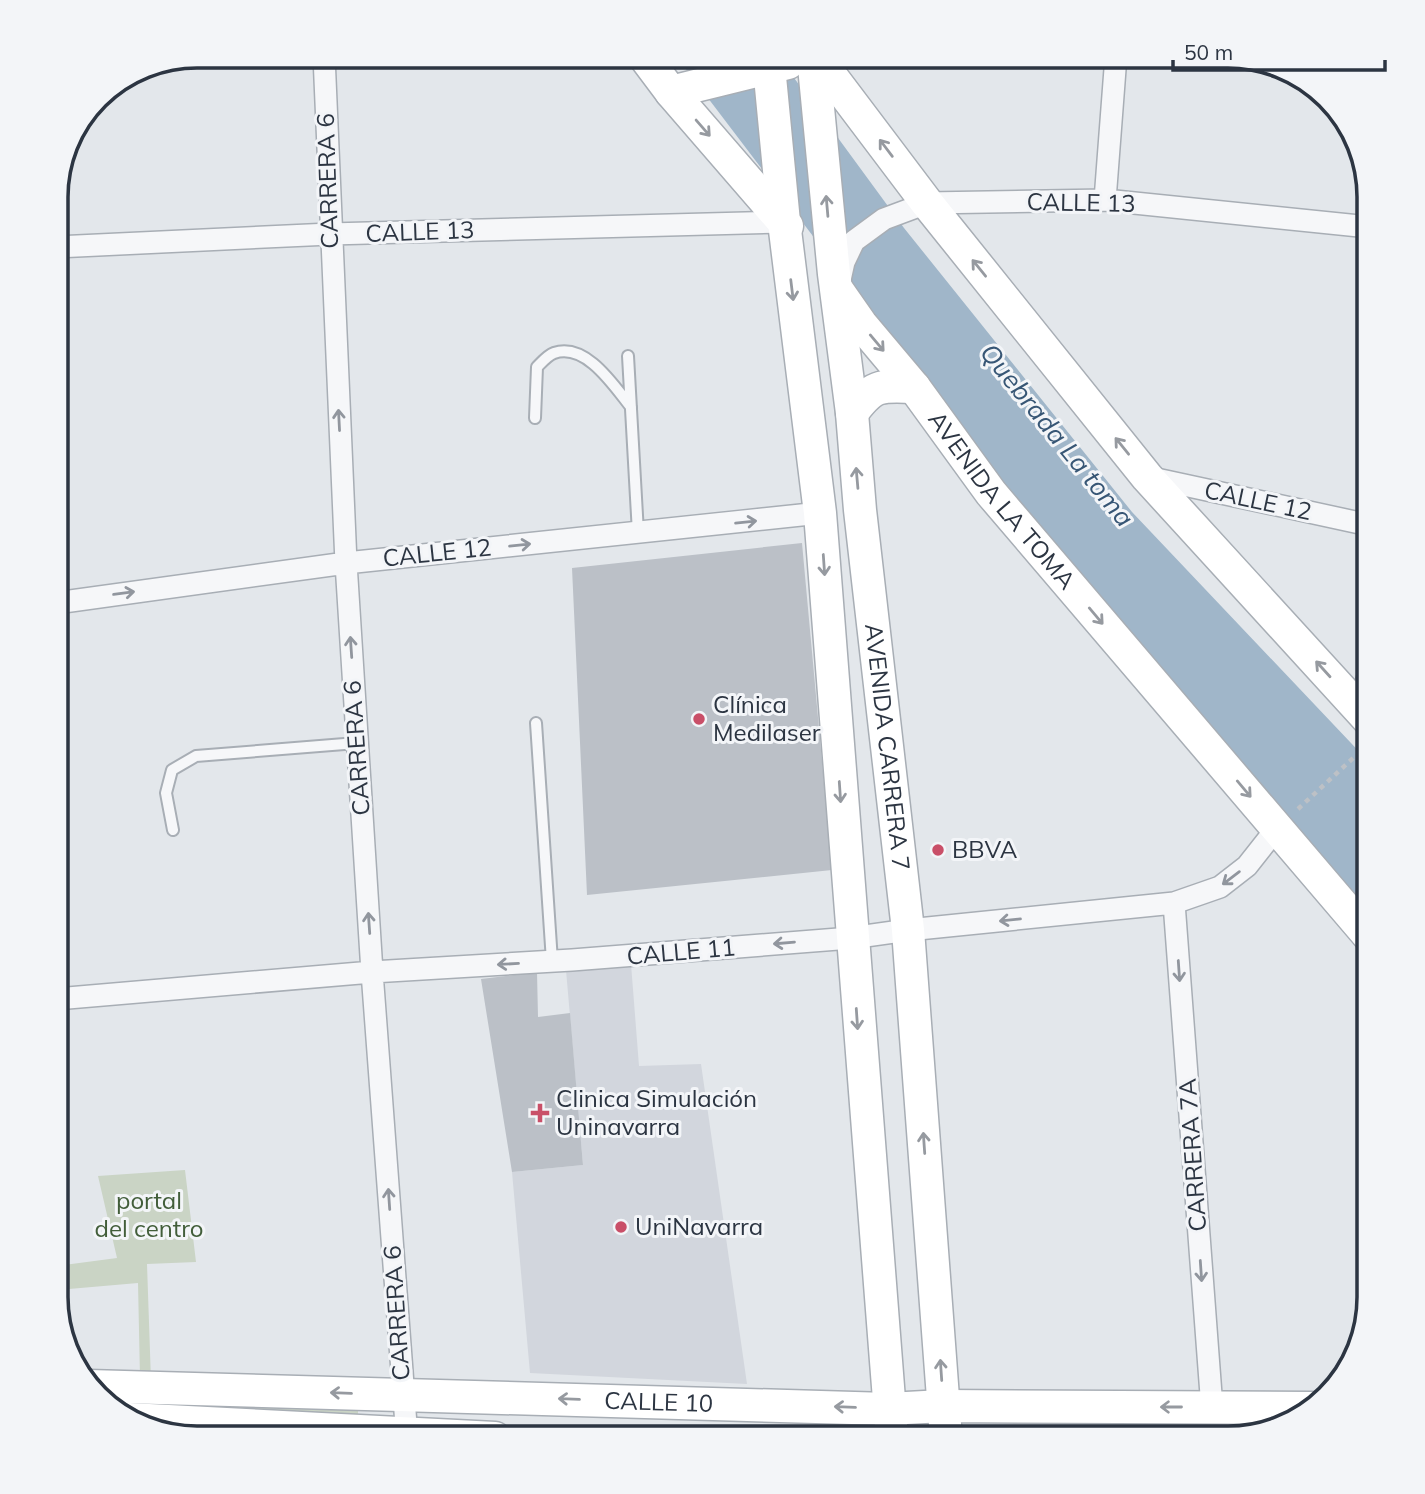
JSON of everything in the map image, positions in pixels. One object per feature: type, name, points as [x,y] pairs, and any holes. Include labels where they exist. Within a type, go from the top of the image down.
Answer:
[{"type":"main road","name":"AVENIDA LA TOMA","points":[[659,69],[682,90],[837,281],[861,324],[914,387],[991,493],[1357,922]]},
{"type":"main road","points":[[682,90],[762,69]]},
{"type":"main road","name":"AVENIDA CARRERA 7","points":[[795,69],[783,215],[820,513],[890,1423]]},
{"type":"main road","name":"AVENIDA CARRERA 7","points":[[798,69],[837,281],[852,413],[860,510],[908,930],[945,1426]]},
{"type":"main road","points":[[804,69],[923,204],[1147,477],[1357,706]]},
{"type":"main road","points":[[852,413],[866,395],[885,385],[914,387]]},
{"type":"main road","name":"CALLE 10","points":[[104,1386],[403,1394],[890,1423],[943,1406],[1292,1408]]},
{"type":"main road","points":[[165,1421],[243,1426]]},
{"type":"street","name":"CARRERA 6","points":[[324,69],[346,563],[372,972],[406,1426]]},
{"type":"street","points":[[1105,200],[1115,69]]},
{"type":"street","name":"CALLE 13","points":[[837,281],[854,241],[884,219],[923,204],[1105,200],[1357,226]]},
{"type":"street","name":"CALLE 13","points":[[69,246],[783,215]]},
{"type":"street","name":"CALLE 12","points":[[1147,477],[1357,521]]},
{"type":"street","name":"CALLE 12","points":[[69,601],[346,563],[820,513]]},
{"type":"street","name":"CALLE 11","points":[[68,998],[372,972],[851,938],[1174,903],[1220,887],[1247,866],[1277,828]]},
{"type":"street","name":"CARRERA 7A","points":[[1174,903],[1212,1408]]},
{"type":"lane","points":[[535,418],[537,367],[553,353],[576,353],[603,371],[631,407]]},
{"type":"lane","points":[[628,356],[638,533]]},
{"type":"lane","points":[[536,723],[552,961]]},
{"type":"lane","points":[[173,830],[166,793],[172,770],[196,756],[357,743]]},
{"type":"path","points":[[1277,828],[1357,755]]},
{"type":"shaded area","name":"UniNavarra","points":[[631,964],[639,1066],[701,1064],[747,1384],[530,1373],[512,1172],[583,1165],[566,970]]},
{"type":"green space","name":"portal del centro","points":[[185,1170],[196,1262],[147,1264],[151,1381],[140,1378],[138,1283],[69,1289],[68,1264],[117,1258],[98,1176]]},
{"type":"green space","points":[[119,1399],[358,1401],[358,1422],[157,1419]]},
{"type":"water","name":"Quebrada La toma","points":[[686,69],[788,69],[904,228],[1132,512],[1357,749],[1357,897],[1302,842],[990,469]]},
{"type":"building","name":"Clínica Medilaser","points":[[802,543],[832,870],[587,895],[572,568]]},
{"type":"building","name":"Clinica Simulación Uninavarra","points":[[537,972],[538,1017],[570,1013],[583,1165],[512,1172],[481,979]]},
{"type":"place","name":"Clínica Medilaser","points":[[699,719]]},
{"type":"place","name":"BBVA","points":[[938,850]]},
{"type":"place","name":"Clinica Simulación Uninavarra","points":[[540,1113]]},
{"type":"place","name":"UniNavarra","points":[[621,1227]]}]
